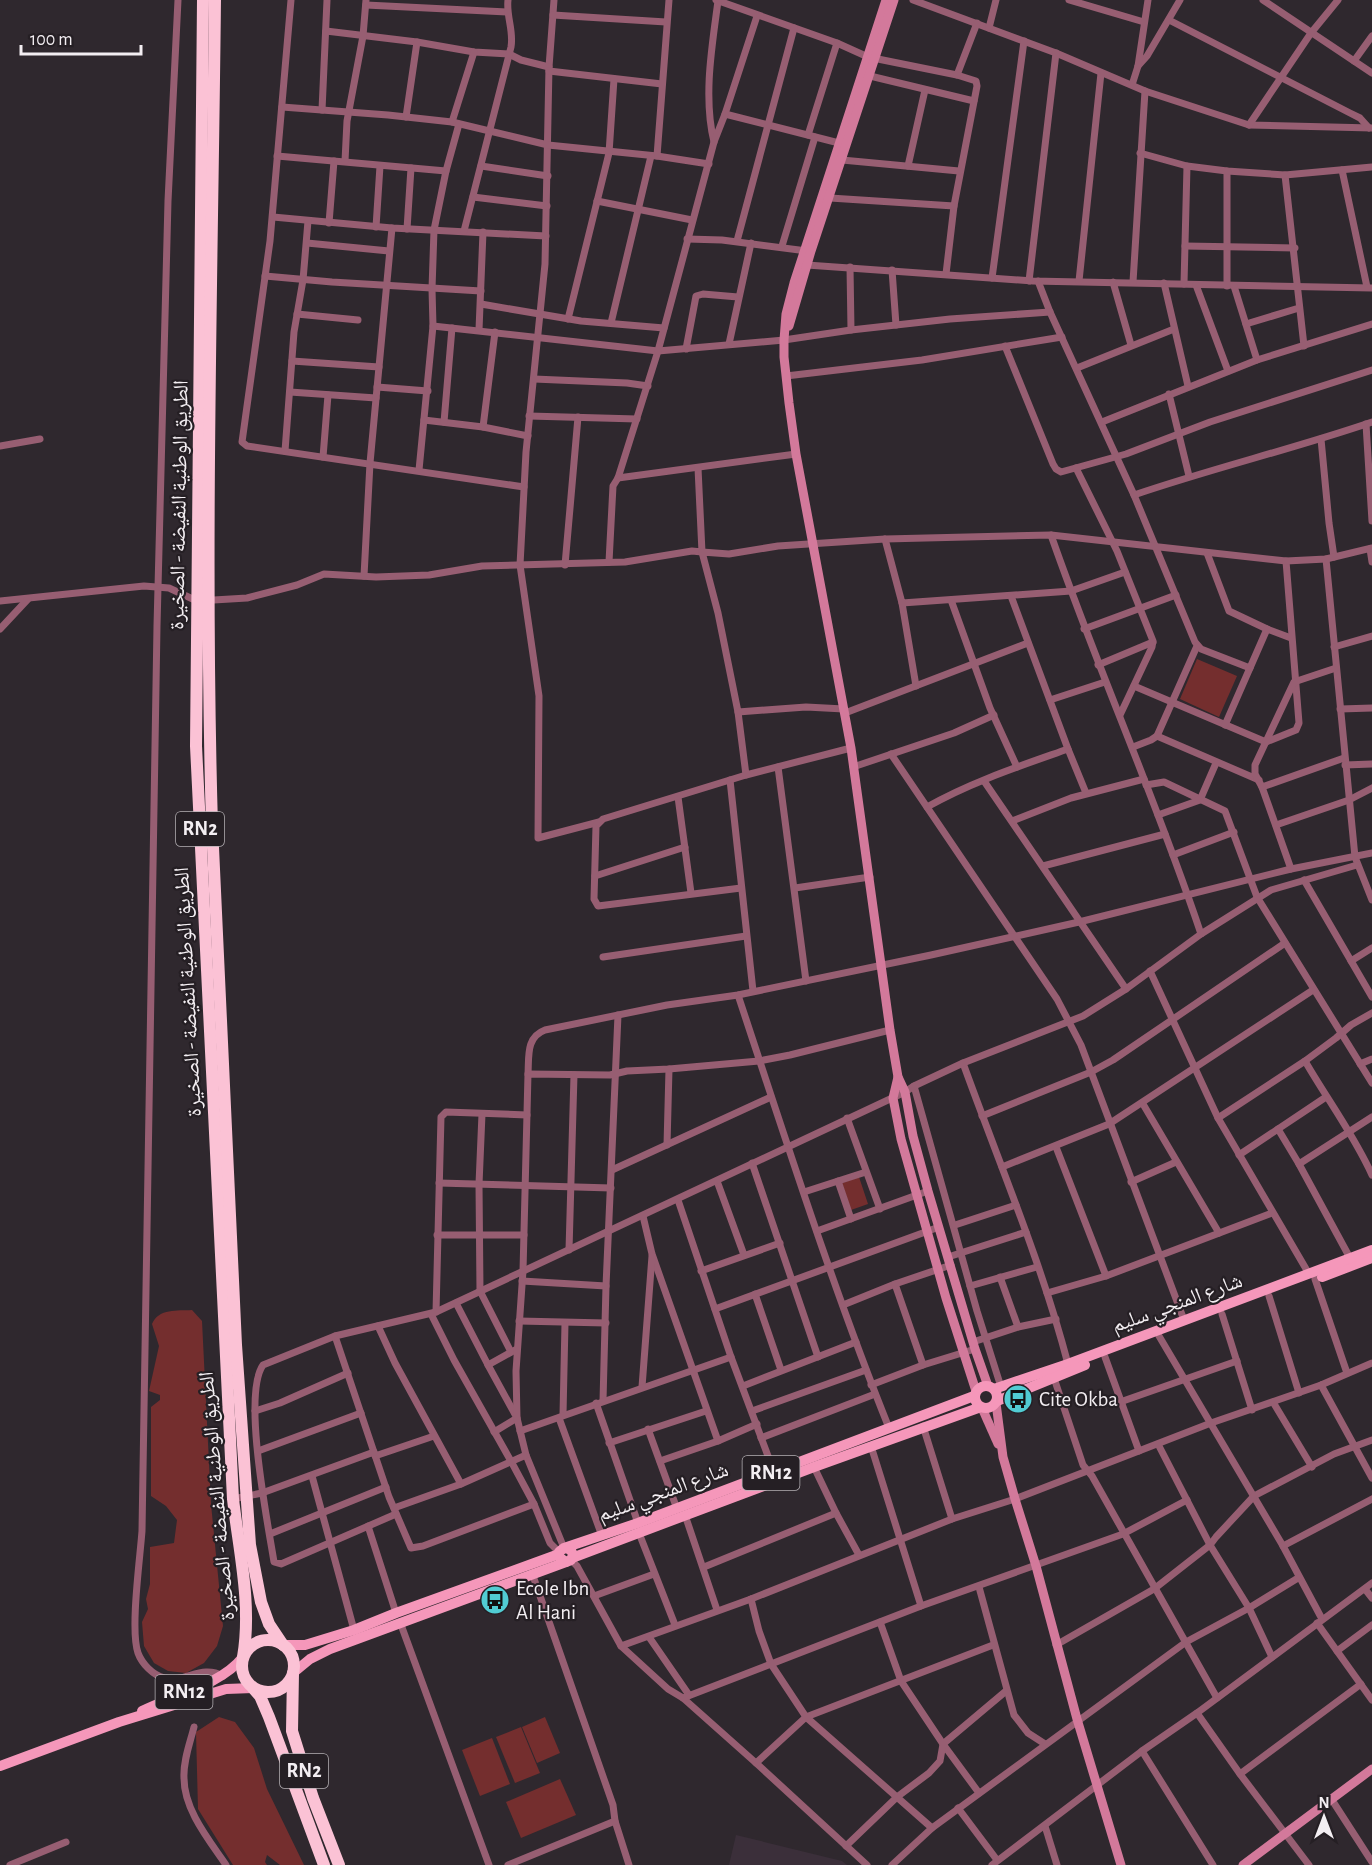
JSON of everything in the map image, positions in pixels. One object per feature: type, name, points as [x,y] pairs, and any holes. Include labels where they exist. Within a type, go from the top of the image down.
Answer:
[{"type":"highway","name":"الطريق الوطنية النفيضة - الصخيرة","points":[[203,0],[206,368]]},
{"type":"highway","name":"الطريق الوطنية النفيضة - الصخيرة","points":[[215,0],[203,601],[197,777],[233,1499],[246,1609],[247,1633],[243,1657]]},
{"type":"highway","name":"الطريق الوطنية النفيضة - الصخيرة","points":[[203,601],[246,1497],[250,1545],[261,1602],[269,1624],[283,1645]]},
{"type":"highway","points":[[260,1641],[276,1641],[283,1645],[292,1657],[293,1673],[290,1680],[277,1690],[261,1691],[253,1688],[247,1682],[241,1665],[247,1650],[260,1641]]},
{"type":"highway","name":"RN2","points":[[293,1673],[292,1731],[313,1798],[339,1865]]},
{"type":"highway","name":"RN2","points":[[253,1688],[260,1696],[269,1717],[324,1865]]},
{"type":"main road","name":"شارع المنجي سليم","points":[[996,1402],[1159,1336],[1269,1296],[1372,1250]]},
{"type":"main road","name":"شارع المنجي سليم","points":[[994,1387],[1068,1364],[1184,1320],[1372,1259]]},
{"type":"main road","name":"RN12","points":[[975,1393],[980,1387],[994,1387]]},
{"type":"main road","points":[[994,1387],[996,1402]]},
{"type":"main road","name":"شارع المنجي سليم","points":[[681,1512],[774,1472],[975,1393]]},
{"type":"main road","points":[[975,1393],[977,1404],[981,1407]]},
{"type":"main road","name":"RN12","points":[[981,1407],[991,1407],[996,1402]]},
{"type":"main road","name":"شارع المنجي سليم","points":[[293,1673],[310,1659],[398,1618],[681,1512],[981,1407]]},
{"type":"main road","name":"شارع المنجي سليم","points":[[283,1645],[305,1645],[398,1618],[532,1573],[602,1536],[639,1528]]},
{"type":"main road","name":"RN12","points":[[119,1722],[223,1676],[243,1657]]},
{"type":"main road","name":"RN12","points":[[0,1766],[119,1722],[226,1689],[253,1688]]},
{"type":"street","points":[[178,0],[168,201],[158,586],[142,1532],[136,1645],[139,1655],[154,1674],[165,1678],[213,1671],[223,1676]]},
{"type":"street","points":[[291,0],[273,217],[242,442],[246,446],[524,487]]},
{"type":"street","points":[[322,110],[327,0]]},
{"type":"street","points":[[464,231],[512,40],[507,12],[508,0]]},
{"type":"street","points":[[554,0],[549,69],[546,236],[528,436],[520,565],[539,696],[538,838],[599,822],[746,775],[851,748]]},
{"type":"street","points":[[611,323],[654,156],[669,0]]},
{"type":"street","points":[[714,142],[710,119],[710,89],[717,0],[872,58],[976,81],[959,171],[946,274]]},
{"type":"street","points":[[744,10],[746,0]]},
{"type":"street","points":[[784,340],[807,265],[808,251],[830,198],[870,76],[886,0]]},
{"type":"street","points":[[894,0],[839,143],[808,251],[786,314],[784,340],[786,376],[796,454],[851,748],[898,1077],[905,1092],[913,1136],[974,1346],[994,1387]]},
{"type":"street","points":[[913,0],[1056,53],[1145,91],[1249,125],[1371,128]]},
{"type":"street","points":[[989,28],[996,0]]},
{"type":"street","points":[[1070,0],[1144,22]]},
{"type":"street","points":[[1132,85],[1138,66],[1148,0]]},
{"type":"street","points":[[1138,66],[1147,56],[1180,0]]},
{"type":"street","points":[[1249,125],[1311,33],[1338,0]]},
{"type":"street","points":[[1268,1],[1311,33],[1372,73]]},
{"type":"street","points":[[345,161],[349,112],[363,36],[366,3],[507,12]]},
{"type":"street","points":[[553,15],[666,22]]},
{"type":"street","points":[[609,562],[612,493],[648,386],[714,142],[757,16]]},
{"type":"street","points":[[1168,20],[1360,118],[1371,128]]},
{"type":"street","points":[[957,75],[976,23]]},
{"type":"street","points":[[737,241],[794,28]]},
{"type":"street","points":[[326,31],[417,42],[474,52],[509,54],[549,69],[662,84]]},
{"type":"street","points":[[1354,61],[1372,36]]},
{"type":"street","points":[[992,278],[1024,41]]},
{"type":"street","points":[[406,117],[417,42]]},
{"type":"street","points":[[782,246],[837,43]]},
{"type":"street","points":[[419,470],[433,326],[434,230],[455,123],[474,52]]},
{"type":"street","points":[[1029,281],[1056,53]]},
{"type":"street","points":[[1079,281],[1101,73]]},
{"type":"street","points":[[870,76],[974,101]]},
{"type":"street","points":[[568,319],[609,153],[614,79]]},
{"type":"street","points":[[908,166],[925,90]]},
{"type":"street","points":[[1133,282],[1145,91]]},
{"type":"street","points":[[282,107],[455,123],[548,145],[709,164]]},
{"type":"street","points":[[725,114],[839,143]]},
{"type":"street","points":[[1140,153],[1187,166],[1285,175],[1372,167]]},
{"type":"street","points":[[277,156],[446,171]]},
{"type":"street","points":[[842,160],[959,171]]},
{"type":"street","points":[[329,223],[334,161]]},
{"type":"street","points":[[376,227],[380,166]]},
{"type":"street","points":[[481,166],[548,176]]},
{"type":"street","points":[[1184,284],[1187,166]]},
{"type":"street","points":[[407,229],[411,168]]},
{"type":"street","points":[[807,265],[1029,281],[1369,288],[1342,170]]},
{"type":"street","points":[[1227,171],[1231,286],[1257,360]]},
{"type":"street","points":[[1285,175],[1304,346]]},
{"type":"street","points":[[473,197],[547,206]]},
{"type":"street","points":[[830,198],[954,206]]},
{"type":"street","points":[[597,201],[692,220]]},
{"type":"street","points":[[273,217],[376,227],[546,236]]},
{"type":"street","points":[[285,451],[292,361],[308,222]]},
{"type":"street","points":[[364,576],[370,463],[392,228]]},
{"type":"street","points":[[479,330],[483,232]]},
{"type":"street","points":[[687,239],[737,241],[808,251]]},
{"type":"street","points":[[306,243],[389,251]]},
{"type":"street","points":[[729,344],[751,243]]},
{"type":"street","points":[[1185,246],[1294,248]]},
{"type":"street","points":[[850,267],[852,330]]},
{"type":"street","points":[[892,270],[896,325]]},
{"type":"street","points":[[265,276],[481,291]]},
{"type":"street","points":[[1038,281],[1134,495],[1197,646],[1250,668]]},
{"type":"street","points":[[1113,282],[1131,345]]},
{"type":"street","points":[[1164,283],[1188,386]]},
{"type":"street","points":[[1197,285],[1228,371]]},
{"type":"street","points":[[686,349],[696,296],[703,294],[738,297]]},
{"type":"street","points":[[481,304],[568,319],[664,328]]},
{"type":"street","points":[[1246,324],[1299,308]]},
{"type":"street","points":[[433,326],[658,351],[784,340],[968,317],[1050,312]]},
{"type":"street","points":[[297,314],[358,320]]},
{"type":"street","points":[[1102,422],[1257,360],[1372,324]]},
{"type":"street","points":[[444,422],[452,328]]},
{"type":"street","points":[[1077,368],[1174,329]]},
{"type":"street","points":[[483,427],[495,332]]},
{"type":"street","points":[[786,376],[922,360],[1062,337]]},
{"type":"street","points":[[1005,346],[1054,467],[1061,472],[1117,456],[1372,370]]},
{"type":"street","points":[[292,361],[379,367]]},
{"type":"street","points":[[534,379],[648,386]]},
{"type":"street","points":[[377,387],[428,391]]},
{"type":"street","points":[[290,392],[376,398]]},
{"type":"street","points":[[1169,394],[1189,476]]},
{"type":"street","points":[[323,457],[328,395]]},
{"type":"street","points":[[530,416],[637,419]]},
{"type":"street","points":[[565,564],[578,417]]},
{"type":"street","points":[[424,420],[483,427],[528,436]]},
{"type":"street","points":[[1134,495],[1189,476],[1369,423],[1372,520]]},
{"type":"street","points":[[0,446],[40,439]]},
{"type":"street","points":[[1321,439],[1329,523],[1336,668],[1348,800],[1356,861],[1372,900]]},
{"type":"street","points":[[618,478],[796,454]]},
{"type":"street","points":[[698,468],[702,552],[716,601],[738,712],[746,775]]},
{"type":"street","points":[[1077,468],[1112,541],[1153,642],[1120,715]]},
{"type":"street","points":[[1052,535],[1084,628],[1133,747],[1201,934]]},
{"type":"street","points":[[0,601],[158,586],[203,601],[247,598],[297,585],[324,574],[429,575],[482,566],[625,562],[692,551],[729,554],[813,544],[885,539],[1052,535],[1286,561],[1330,558],[1371,548],[1372,562]]},
{"type":"street","points":[[885,539],[902,603],[916,686]]},
{"type":"street","points":[[1207,553],[1229,611],[1291,638]]},
{"type":"street","points":[[1134,686],[1266,742],[1296,730],[1299,723],[1286,561]]},
{"type":"street","points":[[902,603],[1071,591],[1125,572]]},
{"type":"street","points":[[1084,628],[1176,595]]},
{"type":"street","points":[[1011,596],[1086,793]]},
{"type":"street","points":[[0,629],[28,599]]},
{"type":"street","points":[[951,600],[994,716],[1017,767]]},
{"type":"street","points":[[1225,725],[1266,629]]},
{"type":"street","points":[[1335,647],[1372,636]]},
{"type":"street","points":[[1098,665],[1153,642]]},
{"type":"street","points":[[738,712],[806,707],[844,711],[1028,643]]},
{"type":"street","points":[[1133,747],[1157,736],[1197,646]]},
{"type":"street","points":[[1291,869],[1254,770],[1294,682],[1336,668]]},
{"type":"street","points":[[1050,700],[1105,682]]},
{"type":"street","points":[[1340,709],[1372,708]]},
{"type":"street","points":[[854,767],[954,734],[994,716]]},
{"type":"street","points":[[1157,736],[1260,784],[1345,761],[1372,764]]},
{"type":"street","points":[[927,807],[964,788],[1068,750]]},
{"type":"street","points":[[891,754],[1057,999],[1070,1023],[1091,1072],[1184,1320]]},
{"type":"street","points":[[1158,815],[1200,800],[1216,763]]},
{"type":"street","points":[[778,767],[806,981]]},
{"type":"street","points":[[729,780],[753,991]]},
{"type":"street","points":[[984,781],[1126,989]]},
{"type":"street","points":[[1012,821],[1086,793],[1145,782],[1164,782],[1225,811],[1257,897],[1372,1083]]},
{"type":"street","points":[[1276,825],[1348,800],[1372,788]]},
{"type":"street","points":[[678,797],[691,893]]},
{"type":"street","points":[[599,822],[595,831],[594,899],[598,906],[741,888]]},
{"type":"street","points":[[1173,855],[1233,832]]},
{"type":"street","points":[[1042,866],[1165,834]]},
{"type":"street","points":[[595,876],[685,848]]},
{"type":"street","points":[[526,1455],[512,1463],[395,1511],[330,1544],[277,1564],[274,1562],[262,1493],[255,1411],[258,1376],[262,1365],[335,1336],[434,1313],[678,1200],[963,1063],[1070,1023],[1126,989],[1201,934],[1257,897],[1372,853]]},
{"type":"street","points":[[565,1554],[526,1455],[517,1418],[514,1350],[523,1271],[529,1047],[538,1032],[667,1005],[738,995],[881,965],[1079,922],[1291,869],[1356,861]]},
{"type":"street","points":[[795,888],[870,877]]},
{"type":"street","points":[[1304,880],[1372,997]]},
{"type":"street","points":[[603,957],[747,936]]},
{"type":"street","points":[[982,1116],[1091,1072],[1113,1060],[1285,943]]},
{"type":"street","points":[[1351,961],[1372,948]]},
{"type":"street","points":[[1150,970],[1218,1118],[1272,1213],[1312,1277],[1347,1373]]},
{"type":"street","points":[[1002,1167],[1110,1124],[1313,990]]},
{"type":"street","points":[[738,995],[830,1268],[889,1428]]},
{"type":"street","points":[[1218,1118],[1305,1061],[1351,1024],[1372,1013]]},
{"type":"street","points":[[618,1015],[606,1323],[599,1402],[609,1443],[654,1574],[675,1625]]},
{"type":"street","points":[[528,1074],[616,1074],[627,1071],[759,1061],[890,1030]]},
{"type":"street","points":[[1360,1064],[1372,1059]]},
{"type":"street","points":[[1305,1061],[1364,1156],[1372,1175]]},
{"type":"street","points":[[963,1063],[1026,1232],[1056,1319],[1068,1364]]},
{"type":"street","points":[[667,1145],[669,1069]]},
{"type":"street","points":[[568,1250],[574,1075]]},
{"type":"street","points":[[898,1077],[893,1098],[901,1139],[975,1393]]},
{"type":"street","points":[[914,1086],[985,1338],[994,1387]]},
{"type":"street","points":[[612,1170],[771,1097]]},
{"type":"street","points":[[1239,1155],[1326,1097]]},
{"type":"street","points":[[1143,1104],[1219,1233]]},
{"type":"street","points":[[527,1115],[443,1113],[440,1121],[434,1313],[454,1360],[534,1504],[550,1543],[577,1566],[621,1646],[668,1689],[686,1696],[921,1606],[1123,1534],[1187,1500]]},
{"type":"street","points":[[482,1114],[479,1184],[480,1291],[514,1350]]},
{"type":"street","points":[[1299,1164],[1372,1117]]},
{"type":"street","points":[[847,1118],[880,1209]]},
{"type":"street","points":[[1278,1129],[1350,1258]]},
{"type":"street","points":[[1056,1147],[1106,1276]]},
{"type":"street","points":[[1131,1182],[1176,1162]]},
{"type":"street","points":[[753,1163],[818,1357]]},
{"type":"street","points":[[804,1192],[866,1172]]},
{"type":"street","points":[[717,1181],[744,1255]]},
{"type":"street","points":[[838,1181],[851,1219]]},
{"type":"street","points":[[438,1183],[611,1188]]},
{"type":"street","points":[[817,1230],[928,1191]]},
{"type":"street","points":[[678,1200],[731,1357],[774,1472]]},
{"type":"street","points":[[954,1225],[1016,1205]]},
{"type":"street","points":[[1047,1293],[1106,1276],[1272,1213]]},
{"type":"street","points":[[643,1216],[652,1254],[718,1441]]},
{"type":"street","points":[[715,1309],[939,1227]]},
{"type":"street","points":[[843,1305],[938,1269],[962,1254],[1026,1232]]},
{"type":"street","points":[[437,1235],[524,1235]]},
{"type":"street","points":[[701,1270],[780,1242]]},
{"type":"street","points":[[642,1387],[652,1254]]},
{"type":"street","points":[[970,1286],[1037,1267]]},
{"type":"street","points":[[1000,1277],[1018,1327]]},
{"type":"street","points":[[522,1281],[606,1286]]},
{"type":"street","points":[[895,1284],[923,1365]]},
{"type":"street","points":[[755,1294],[781,1370]]},
{"type":"street","points":[[1269,1296],[1299,1393]]},
{"type":"street","points":[[456,1303],[517,1418]]},
{"type":"street","points":[[1222,1314],[1252,1410]]},
{"type":"street","points":[[871,1384],[964,1352],[985,1338],[1018,1327],[1056,1319]]},
{"type":"street","points":[[519,1321],[606,1323]]},
{"type":"street","points":[[565,1323],[561,1416],[602,1536]]},
{"type":"street","points":[[378,1326],[460,1484]]},
{"type":"street","points":[[335,1336],[386,1487],[413,1549],[534,1504]]},
{"type":"street","points":[[1159,1336],[1254,1496],[1319,1621],[1372,1700]]},
{"type":"street","points":[[743,1386],[856,1342]]},
{"type":"street","points":[[488,1365],[514,1350]]},
{"type":"street","points":[[520,1431],[731,1357]]},
{"type":"street","points":[[1105,1357],[1123,1401],[1139,1451]]},
{"type":"street","points":[[1123,1401],[1237,1361]]},
{"type":"street","points":[[621,1646],[751,1599],[860,1555],[1087,1472],[1211,1423],[1321,1385],[1372,1363]]},
{"type":"street","points":[[752,1412],[866,1370]]},
{"type":"street","points":[[255,1411],[280,1403],[348,1373]]},
{"type":"street","points":[[1053,1378],[1087,1472],[1092,1476],[1216,1698]]},
{"type":"street","points":[[1321,1385],[1372,1478]]},
{"type":"street","points":[[761,1438],[875,1394]]},
{"type":"street","points":[[996,1402],[1003,1457]]},
{"type":"street","points":[[1273,1402],[1312,1467]]},
{"type":"street","points":[[981,1407],[1003,1457],[1121,1865]]},
{"type":"street","points":[[609,1443],[706,1411]]},
{"type":"street","points":[[258,1451],[361,1413]]},
{"type":"street","points":[[494,1432],[517,1418]]},
{"type":"street","points":[[660,1461],[718,1441],[757,1424]]},
{"type":"street","points":[[923,1426],[952,1520]]},
{"type":"street","points":[[648,1429],[704,1567],[717,1610]]},
{"type":"street","points":[[233,1499],[262,1493],[434,1436]]},
{"type":"street","points":[[1056,1645],[1154,1589],[1210,1545],[1254,1496],[1340,1452],[1372,1440]]},
{"type":"street","points":[[1158,1444],[1210,1545],[1249,1608],[1272,1657]]},
{"type":"street","points":[[871,1446],[902,1539],[902,1548],[921,1606]]},
{"type":"street","points":[[814,1467],[836,1513],[860,1555]]},
{"type":"street","points":[[312,1476],[354,1630]]},
{"type":"street","points":[[270,1534],[386,1487]]},
{"type":"street","points":[[1282,1546],[1372,1499]]},
{"type":"street","points":[[704,1567],[836,1513]]},
{"type":"street","points":[[369,1526],[398,1618],[489,1865]]},
{"type":"street","points":[[532,1573],[615,1812],[615,1821],[629,1865]]},
{"type":"street","points":[[594,1596],[654,1574]]},
{"type":"street","points":[[892,1865],[932,1828],[1077,1719],[1186,1642],[1298,1578]]},
{"type":"street","points":[[958,1808],[994,1863],[1142,1751],[1372,1583]]},
{"type":"street","points":[[979,1587],[993,1646],[1014,1715],[1028,1733],[1045,1744]]},
{"type":"street","points":[[1365,1589],[1372,1598]]},
{"type":"street","points":[[751,1599],[771,1664],[806,1717],[932,1828]]},
{"type":"street","points":[[880,1622],[901,1681],[943,1744],[980,1792]]},
{"type":"street","points":[[1337,1651],[1372,1625]]},
{"type":"street","points":[[649,1637],[686,1696],[867,1865]]},
{"type":"street","points":[[756,1763],[806,1717],[993,1646]]},
{"type":"street","points":[[1240,1774],[1360,1684]]},
{"type":"street","points":[[846,1846],[897,1797],[929,1773],[940,1761],[943,1744],[1006,1690]]},
{"type":"street","points":[[1197,1713],[1309,1865]]},
{"type":"street","points":[[194,1727],[184,1775],[185,1790],[201,1827],[226,1865]]},
{"type":"street","points":[[1142,1751],[1213,1865]]},
{"type":"street","points":[[1243,1865],[1372,1769]]},
{"type":"street","points":[[1332,1800],[1369,1850],[1372,1862]]},
{"type":"street","points":[[508,1865],[615,1821]]},
{"type":"street","points":[[1045,1826],[1057,1865]]},
{"type":"street","points":[[10,1865],[66,1842]]},
{"type":"shaded area","points":[[1197,659],[1237,676],[1219,717],[1180,699]]},
{"type":"shaded area","points":[[859,1177],[868,1204],[851,1210],[842,1183]]},
{"type":"shaded area","points":[[192,1310],[202,1321],[211,1504],[223,1626],[217,1646],[204,1663],[186,1673],[168,1671],[154,1663],[144,1646],[142,1622],[148,1609],[146,1599],[150,1584],[150,1547],[174,1543],[177,1520],[166,1506],[151,1496],[151,1407],[160,1400],[160,1395],[149,1391],[159,1346],[152,1324],[159,1315],[164,1313]]},
{"type":"shaded area","points":[[219,1717],[235,1722],[254,1748],[267,1789],[304,1865],[280,1865],[267,1855],[265,1862],[267,1865],[233,1865],[198,1809],[196,1732]]},
{"type":"shaded area","points":[[545,1717],[560,1753],[537,1763],[522,1727]]},
{"type":"shaded area","points":[[521,1727],[540,1773],[515,1783],[496,1737]]},
{"type":"shaded area","points":[[492,1738],[510,1784],[480,1796],[462,1750]]},
{"type":"shaded area","points":[[560,1779],[576,1815],[521,1838],[506,1802]]},
{"type":"shaded area","points":[[736,1835],[842,1861],[847,1865],[729,1865]]},
{"type":"place","name":"Cite Okba","points":[[1018,1399]]},
{"type":"place","name":"Ecole Ibn Al Hani","points":[[495,1600]]}]
